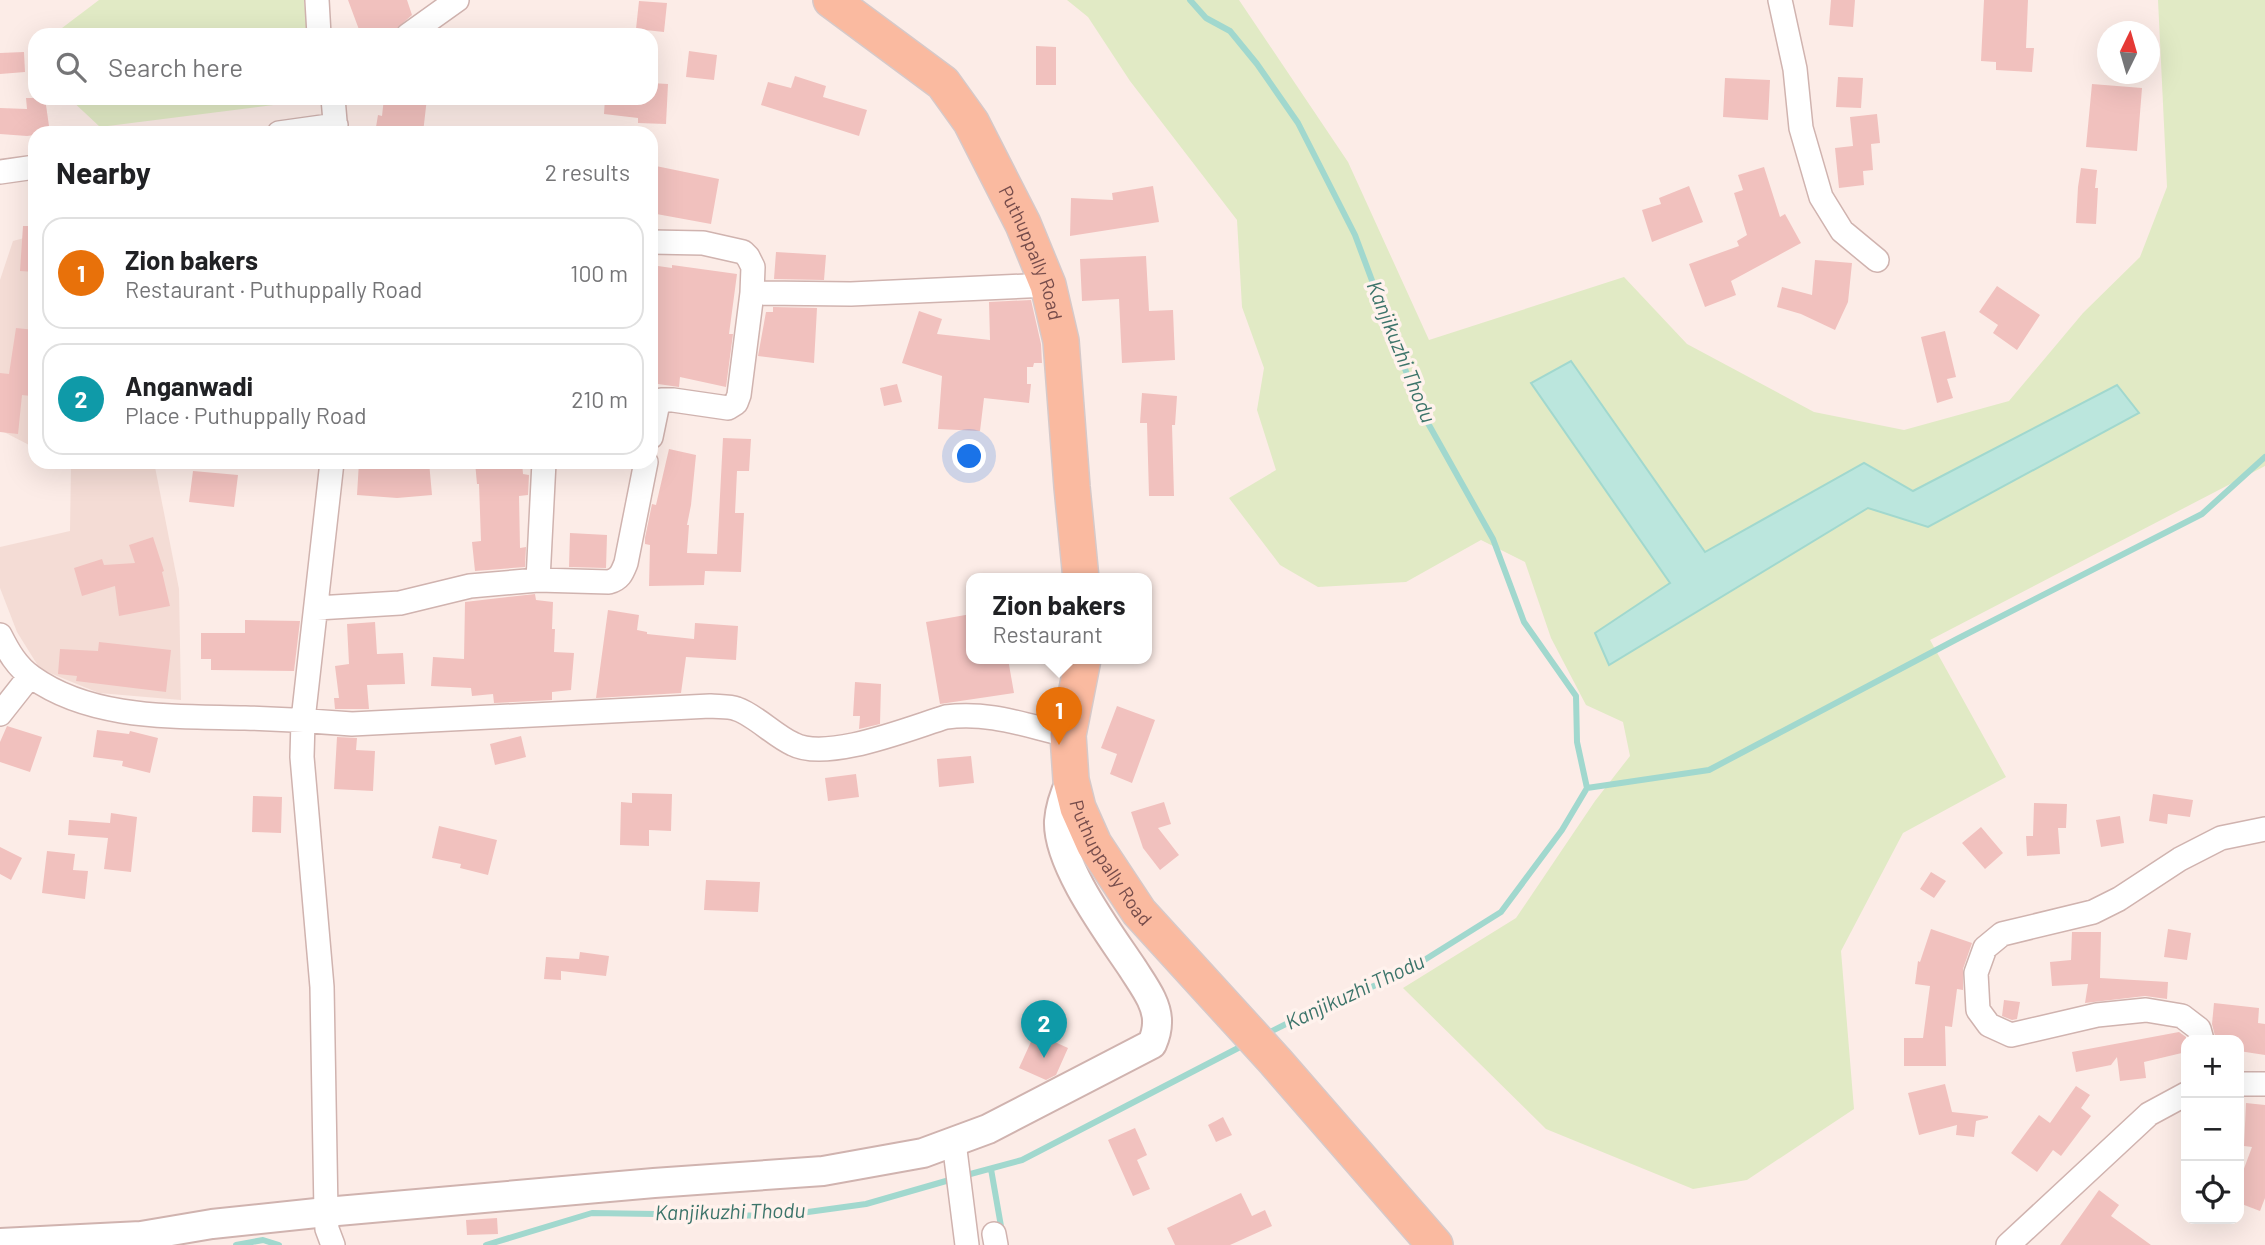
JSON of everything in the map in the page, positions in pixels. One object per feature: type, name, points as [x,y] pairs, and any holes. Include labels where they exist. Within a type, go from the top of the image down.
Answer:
[{"type":"main road","name":"Puthuppally Road","points":[[831,0],[943,83],[971,122],[1023,224],[1048,285],[1061,341],[1080,573]]},
{"type":"main road","name":"Puthuppally Road","points":[[1082,664],[1068,735],[1071,780],[1078,808],[1094,844],[1139,912],[1275,1061],[1435,1245]]},
{"type":"street","points":[[317,0],[319,28]]},
{"type":"street","points":[[418,28],[457,0]]},
{"type":"street","points":[[1780,0],[1796,69],[1801,128],[1821,197],[1842,231],[1877,260]]},
{"type":"street","points":[[334,105],[336,126]]},
{"type":"street","points":[[0,172],[28,168]]},
{"type":"street","points":[[658,242],[704,243],[743,253],[753,267],[740,395],[736,403],[728,408],[673,400],[661,401],[658,406]]},
{"type":"street","points":[[752,293],[851,294],[1048,285]]},
{"type":"street","points":[[329,1229],[322,987],[302,757],[303,720],[331,469]]},
{"type":"street","points":[[538,580],[544,469]]},
{"type":"street","points":[[317,608],[400,603],[470,586],[538,580],[616,580],[622,575],[645,469]]},
{"type":"street","points":[[0,635],[15,661],[30,676],[73,699],[127,711],[352,724],[710,706],[737,709],[795,746],[809,749],[829,749],[859,743],[957,715],[998,717],[1068,735]]},
{"type":"street","points":[[0,714],[30,676]]},
{"type":"street","points":[[0,1243],[141,1236],[212,1224],[329,1229],[654,1183],[823,1171],[923,1153],[988,1129],[1152,1044],[1156,1034],[1158,1021],[1144,986],[1081,890],[1067,860],[1059,824],[1062,801],[1071,780]]},
{"type":"street","points":[[2201,1035],[2199,1029],[2182,1016],[2146,1010],[2097,1015],[2011,1035],[1989,1025],[1978,1010],[1976,973],[1985,948],[2002,934],[2093,912],[2119,899],[2180,859],[2221,838],[2265,829]]},
{"type":"street","points":[[2244,1084],[2265,1084]]},
{"type":"street","points":[[2008,1245],[2149,1114],[2181,1097]]},
{"type":"street","points":[[954,1142],[968,1245]]},
{"type":"shaded area","points":[[28,237],[28,444],[0,430],[0,280],[13,241]]},
{"type":"shaded area","points":[[71,469],[155,469],[179,589],[181,700],[99,693],[40,669],[17,632],[0,588],[0,547],[70,531]]},
{"type":"green space","points":[[99,0],[304,0],[307,28],[62,28]]},
{"type":"green space","points":[[1067,0],[1239,0],[1348,162],[1429,340],[1624,277],[1687,344],[1814,412],[1904,430],[2009,401],[2083,313],[2140,257],[2167,187],[2158,0],[2265,0],[2265,466],[1930,640],[2006,777],[1903,833],[1841,951],[1854,1109],[1747,1180],[1693,1189],[1546,1129],[1403,988],[1516,918],[1595,801],[1630,756],[1623,722],[1586,705],[1551,638],[1525,562],[1481,540],[1406,582],[1318,587],[1280,565],[1229,498],[1276,470],[1257,410],[1264,368],[1242,307],[1237,220],[1130,81],[1088,17]]},
{"type":"green space","points":[[76,105],[273,105],[108,126],[99,126]]},
{"type":"water","points":[[1571,361],[1705,552],[1864,463],[1913,491],[2117,385],[2139,413],[1928,527],[1868,508],[1609,665],[1595,633],[1670,583],[1531,383]]},
{"type":"building","points":[[348,0],[407,0],[412,15],[397,28],[358,28]]},
{"type":"building","points":[[1831,0],[1855,0],[1853,27],[1829,25]]},
{"type":"building","points":[[1984,0],[2028,0],[2026,48],[2034,48],[2032,72],[1996,70],[1996,62],[1981,61]]},
{"type":"building","points":[[639,1],[667,3],[664,32],[658,31],[658,28],[636,28]]},
{"type":"building","points":[[1036,46],[1056,47],[1056,85],[1036,85]]},
{"type":"building","points":[[689,51],[717,55],[714,80],[686,77]]},
{"type":"building","points":[[24,52],[25,72],[0,74],[0,53]]},
{"type":"building","points":[[795,76],[826,86],[823,97],[867,110],[859,136],[761,105],[768,82],[791,88]]},
{"type":"building","points":[[1838,77],[1863,78],[1861,108],[1836,107]]},
{"type":"building","points":[[1725,78],[1770,80],[1768,120],[1723,117]]},
{"type":"building","points":[[658,83],[668,84],[666,124],[638,123],[638,118],[604,114],[605,105],[658,105]]},
{"type":"building","points":[[2092,84],[2142,88],[2137,151],[2086,147]]},
{"type":"building","points":[[26,98],[28,105],[46,105],[49,126],[28,126],[28,136],[0,134],[0,108],[27,109]]},
{"type":"building","points":[[383,105],[426,105],[424,126],[376,126],[378,115],[382,116]]},
{"type":"building","points":[[1877,114],[1880,143],[1871,144],[1873,170],[1863,171],[1864,185],[1839,188],[1835,148],[1853,146],[1850,117]]},
{"type":"building","points":[[658,166],[719,179],[711,224],[658,214]]},
{"type":"building","points":[[1764,167],[1780,217],[1785,214],[1801,243],[1731,281],[1736,295],[1705,307],[1689,264],[1739,246],[1737,241],[1747,235],[1734,193],[1743,190],[1738,175]]},
{"type":"building","points":[[2081,168],[2097,170],[2096,224],[2076,223]]},
{"type":"building","points":[[1153,186],[1159,222],[1070,236],[1071,198],[1113,200],[1112,193]]},
{"type":"building","points":[[1689,186],[1703,222],[1652,242],[1642,210],[1661,204],[1659,198]]},
{"type":"building","points":[[23,226],[28,226],[28,272],[20,271]]},
{"type":"building","points":[[776,252],[826,255],[824,280],[774,279]]},
{"type":"building","points":[[1146,256],[1149,311],[1173,310],[1175,360],[1122,363],[1119,299],[1082,301],[1080,259]]},
{"type":"building","points":[[1815,260],[1852,263],[1848,302],[1835,330],[1801,314],[1777,307],[1782,287],[1812,295]]},
{"type":"building","points":[[672,265],[737,274],[729,334],[733,334],[726,387],[680,377],[679,387],[658,384],[658,266],[672,268]]},
{"type":"building","points":[[1997,286],[2040,315],[2017,350],[1993,333],[1998,325],[1979,312]]},
{"type":"building","points":[[1031,300],[1041,344],[1042,363],[1027,367],[1027,384],[1031,384],[1029,403],[984,398],[980,431],[938,429],[942,376],[902,363],[919,311],[942,319],[937,334],[990,340],[989,302]]},
{"type":"building","points":[[773,307],[817,308],[814,363],[758,356],[766,312],[773,312]]},
{"type":"building","points":[[16,328],[28,329],[28,396],[22,395],[18,434],[0,432],[0,373],[9,374]]},
{"type":"building","points":[[1945,331],[1956,377],[1947,379],[1953,398],[1937,403],[1921,337]]},
{"type":"building","points":[[897,384],[902,402],[884,406],[880,388]]},
{"type":"building","points":[[1142,393],[1177,396],[1175,425],[1172,425],[1174,496],[1149,496],[1147,423],[1140,423]]},
{"type":"building","points":[[723,438],[751,439],[749,471],[737,471],[735,513],[744,513],[741,572],[705,571],[704,585],[649,586],[650,545],[645,544],[645,538],[669,449],[696,455],[687,525],[687,553],[717,554]]},
{"type":"building","points":[[359,469],[430,469],[432,495],[397,498],[357,495]]},
{"type":"building","points":[[476,469],[523,469],[523,474],[529,475],[528,495],[519,496],[520,548],[526,547],[525,567],[475,571],[472,542],[481,541]]},
{"type":"building","points":[[193,471],[238,475],[234,507],[189,502]]},
{"type":"building","points":[[570,533],[607,535],[606,568],[569,567]]},
{"type":"building","points":[[153,537],[164,571],[162,572],[170,606],[119,616],[115,586],[82,596],[74,568],[102,559],[104,565],[135,563],[129,545]]},
{"type":"building","points":[[535,594],[536,600],[553,602],[554,652],[574,653],[571,690],[552,692],[552,700],[494,703],[493,694],[472,696],[471,688],[431,686],[433,657],[464,659],[465,602]]},
{"type":"building","points":[[608,610],[639,615],[637,630],[647,634],[694,639],[695,623],[738,626],[736,660],[686,657],[681,693],[596,698]]},
{"type":"building","points":[[966,615],[966,664],[1009,664],[1014,693],[940,704],[926,622]]},
{"type":"building","points":[[245,620],[300,621],[294,671],[211,670],[211,659],[201,659],[201,633],[245,633]]},
{"type":"building","points":[[375,622],[377,654],[403,653],[405,684],[367,685],[369,709],[335,709],[334,698],[339,698],[335,666],[349,664],[347,624]]},
{"type":"building","points":[[99,642],[171,650],[166,692],[76,681],[77,676],[58,674],[60,649],[98,651]]},
{"type":"building","points":[[855,682],[881,684],[880,724],[859,729],[860,716],[853,716]]},
{"type":"building","points":[[1117,706],[1155,720],[1132,783],[1110,774],[1117,754],[1101,748]]},
{"type":"building","points":[[7,726],[42,737],[30,772],[0,762],[0,742]]},
{"type":"building","points":[[97,730],[129,734],[130,731],[158,738],[150,773],[122,766],[123,761],[93,757]]},
{"type":"building","points":[[521,736],[526,757],[495,765],[490,744]]},
{"type":"building","points":[[337,737],[357,738],[356,750],[375,751],[373,791],[334,789]]},
{"type":"building","points":[[971,756],[974,783],[939,787],[937,759]]},
{"type":"building","points":[[856,774],[859,797],[828,801],[825,778]]},
{"type":"building","points":[[632,793],[672,794],[671,831],[649,830],[649,846],[620,845],[621,802],[632,803]]},
{"type":"building","points":[[2153,794],[2193,800],[2190,817],[2168,814],[2167,824],[2149,821]]},
{"type":"building","points":[[253,796],[282,797],[281,833],[252,832]]},
{"type":"building","points":[[1164,802],[1171,824],[1158,828],[1179,855],[1160,870],[1143,848],[1131,812]]},
{"type":"building","points":[[2034,803],[2067,804],[2066,828],[2058,828],[2060,854],[2027,856],[2026,836],[2033,836]]},
{"type":"building","points":[[111,813],[137,817],[131,872],[104,869],[108,838],[68,835],[69,820],[110,823]]},
{"type":"building","points":[[2120,816],[2124,843],[2101,847],[2096,820]]},
{"type":"building","points":[[439,826],[497,840],[488,875],[460,868],[461,864],[432,858]]},
{"type":"building","points":[[1981,827],[2003,853],[1985,869],[1962,843]]},
{"type":"building","points":[[0,847],[22,858],[11,880],[0,874]]},
{"type":"building","points":[[47,851],[75,854],[73,870],[88,871],[85,899],[42,893]]},
{"type":"building","points":[[1931,872],[1946,881],[1934,898],[1920,889]]},
{"type":"building","points":[[706,880],[760,882],[758,912],[704,910]]},
{"type":"building","points":[[1931,929],[1972,943],[1963,969],[1963,990],[1957,989],[1952,1027],[1945,1026],[1946,1066],[1904,1066],[1904,1038],[1923,1038],[1930,986],[1915,984],[1918,961],[1920,962]]},
{"type":"building","points":[[2168,929],[2191,933],[2187,960],[2164,957]]},
{"type":"building","points":[[2072,932],[2101,932],[2100,978],[2168,982],[2167,999],[2145,996],[2085,1003],[2088,984],[2052,986],[2050,962],[2071,960]]},
{"type":"building","points":[[580,952],[609,956],[606,976],[561,971],[561,980],[544,979],[546,957],[579,959]]},
{"type":"building","points":[[2004,1000],[2020,1002],[2017,1019],[2002,1016]]},
{"type":"building","points":[[2214,1003],[2259,1008],[2258,1023],[2265,1024],[2265,1055],[2244,1052],[2244,1035],[2215,1035],[2212,1024]]},
{"type":"building","points":[[2179,1032],[2183,1035],[2181,1035],[2181,1053],[2144,1062],[2146,1078],[2120,1081],[2117,1057],[2111,1065],[2076,1072],[2072,1052]]},
{"type":"building","points":[[1035,1033],[1068,1048],[1056,1075],[1046,1080],[1019,1068]]},
{"type":"building","points":[[1945,1084],[1952,1112],[1988,1116],[1976,1121],[1974,1137],[1956,1135],[1957,1125],[1919,1135],[1908,1093]]},
{"type":"building","points":[[2076,1086],[2090,1095],[2081,1108],[2091,1116],[2061,1156],[2053,1150],[2037,1172],[2011,1153],[2039,1115],[2050,1123]]},
{"type":"building","points":[[2246,1103],[2265,1105],[2265,1198],[2260,1211],[2244,1205],[2244,1169],[2252,1147],[2244,1146]]},
{"type":"building","points":[[1223,1117],[1232,1135],[1216,1142],[1208,1125]]},
{"type":"building","points":[[1135,1128],[1147,1155],[1137,1160],[1150,1189],[1133,1196],[1108,1140]]},
{"type":"building","points":[[2099,1190],[2119,1205],[2111,1216],[2151,1245],[2060,1245]]},
{"type":"building","points":[[1241,1193],[1252,1216],[1265,1210],[1272,1226],[1230,1245],[1175,1245],[1167,1228]]},
{"type":"building","points":[[497,1218],[498,1234],[467,1235],[466,1220]]},
{"type":"waterway","name":"Kanjikuzhi Thodu","points":[[1190,0],[1206,18],[1230,31],[1257,64],[1298,123],[1355,235],[1420,409],[1493,539],[1524,622],[1576,696],[1577,742],[1587,788],[1562,830],[1501,912],[1402,974],[1266,1034]]},
{"type":"waterway","points":[[1587,788],[1709,770],[2202,514],[2265,457]]},
{"type":"waterway","name":"Kanjikuzhi Thodu","points":[[963,1176],[1022,1160],[1244,1045]]},
{"type":"waterway","points":[[991,1169],[1002,1232]]},
{"type":"waterway","name":"Kanjikuzhi Thodu","points":[[486,1245],[592,1213],[779,1216],[866,1204],[953,1179]]},
{"type":"waterway","name":"Kanjikuzhi Thodu","points":[[236,1245],[263,1240],[279,1245]]},
{"type":"place","name":"Zion bakers","points":[[1059,745]]},
{"type":"place","name":"Anganwadi","points":[[1044,1058]]}]
